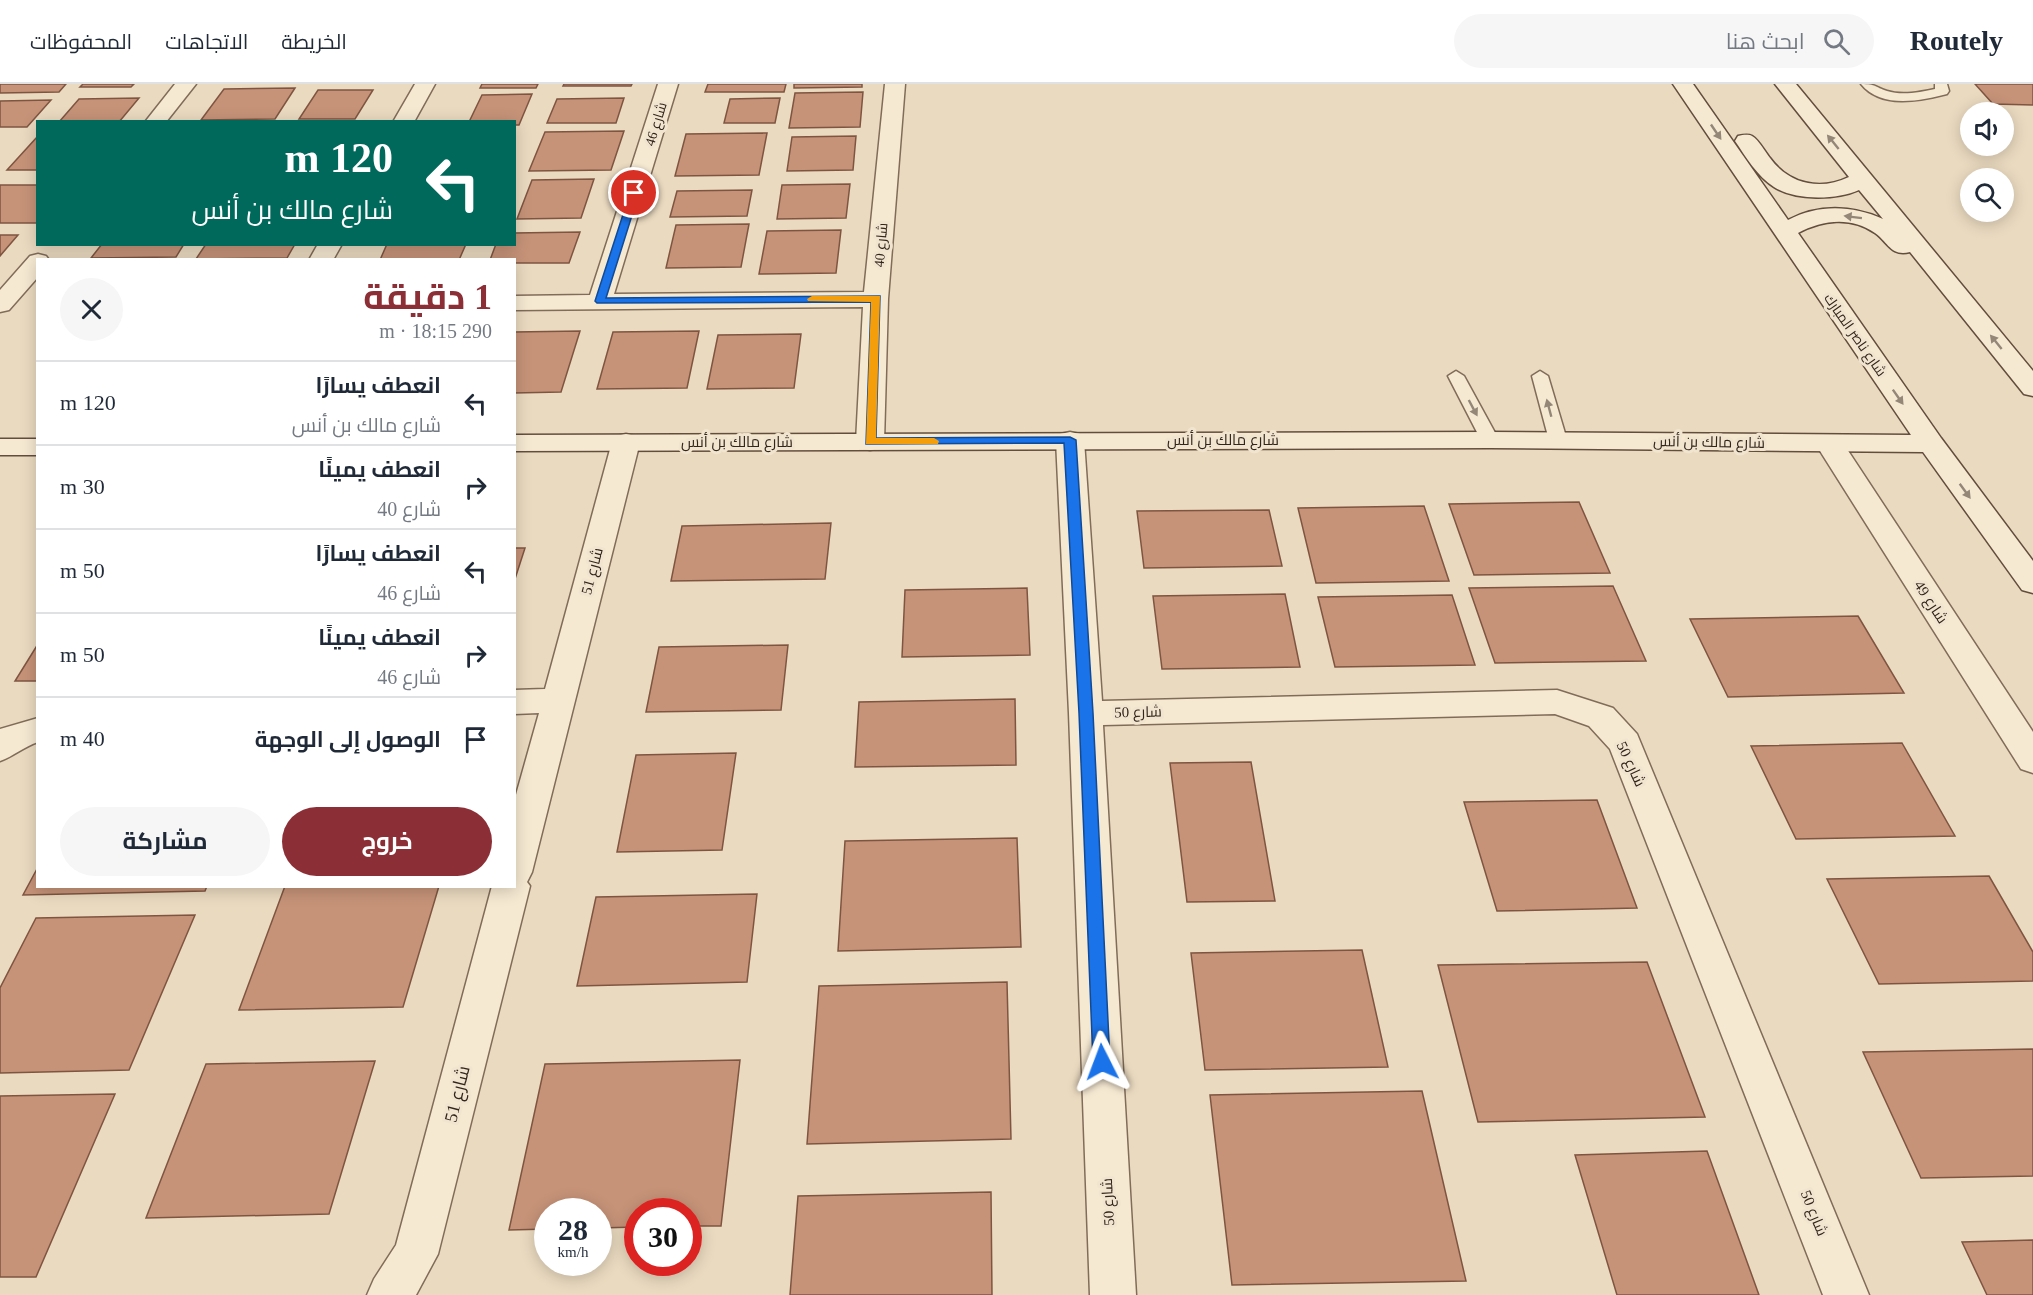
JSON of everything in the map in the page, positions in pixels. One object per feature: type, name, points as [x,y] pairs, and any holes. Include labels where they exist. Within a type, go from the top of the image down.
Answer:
[{"type":"street","points":[[157,120],[186,84]]},
{"type":"street","points":[[404,120],[425,84]]},
{"type":"street","name":"شارع 46","points":[[600,301],[668,84]]},
{"type":"street","name":"شارع 40","points":[[870,442],[876,299],[896,84]]},
{"type":"street","points":[[1684,84],[1722,107],[1769,172],[1784,184],[1812,191],[1840,190],[1864,179]]},
{"type":"street","name":"شارع ناصر المبارك","points":[[1684,84],[1931,444],[2033,583]]},
{"type":"street","points":[[1785,84],[2033,388]]},
{"type":"street","points":[[1784,231],[1812,216],[1837,215],[1862,218],[1884,228],[1919,266],[1950,286]]},
{"type":"street","points":[[40,258],[49,246]]},
{"type":"street","points":[[0,305],[36,262]]},
{"type":"street","points":[[516,303],[876,299]]},
{"type":"street","name":"شارع 50","points":[[1070,440],[1086,713],[1113,1295]]},
{"type":"street","name":"شارع مالك بن أنس","points":[[516,443],[1558,440],[1931,444]]},
{"type":"street","name":"شارع 51","points":[[516,864],[626,442]]},
{"type":"street","name":"شارع 49","points":[[1828,443],[2033,760]]},
{"type":"street","points":[[0,447],[36,447]]},
{"type":"street","points":[[516,702],[559,700]]},
{"type":"street","name":"شارع 50","points":[[1086,713],[1557,702],[1601,717],[1625,743],[1846,1295]]},
{"type":"street","points":[[0,748],[11,738],[36,731]]},
{"type":"street","name":"شارع 51","points":[[390,1295],[416,1254],[510,888]]},
{"type":"lane","points":[[1867,84],[1879,93],[1926,96],[1942,91],[1941,84]]},
{"type":"lane","points":[[1540,375],[1558,440]]},
{"type":"lane","points":[[1456,376],[1490,440]]},
{"type":"building","points":[[0,84],[66,84],[59,92],[0,93]]},
{"type":"building","points":[[83,84],[134,84],[131,87],[80,87]]},
{"type":"building","points":[[482,84],[538,84],[536,88],[480,88]]},
{"type":"building","points":[[564,84],[632,84],[631,86],[563,86]]},
{"type":"building","points":[[708,84],[786,84],[784,92],[705,92]]},
{"type":"building","points":[[794,84],[862,84],[862,87],[794,88]]},
{"type":"building","points":[[1975,84],[2033,84],[2033,105],[1991,102]]},
{"type":"building","points":[[295,88],[275,119],[201,120],[224,89]]},
{"type":"building","points":[[318,90],[373,90],[355,119],[299,119]]},
{"type":"building","points":[[863,92],[860,127],[789,128],[795,93]]},
{"type":"building","points":[[532,94],[519,125],[516,125],[516,120],[470,120],[482,95]]},
{"type":"building","points":[[139,98],[121,120],[61,120],[79,99]]},
{"type":"building","points":[[624,98],[616,123],[547,123],[557,99]]},
{"type":"building","points":[[780,98],[775,123],[724,123],[730,99]]},
{"type":"building","points":[[51,100],[27,127],[0,127],[0,101]]},
{"type":"building","points":[[624,131],[611,170],[529,171],[545,132]]},
{"type":"building","points":[[767,133],[759,175],[675,176],[686,134]]},
{"type":"building","points":[[856,136],[853,170],[787,171],[792,137]]},
{"type":"building","points":[[36,138],[36,170],[7,170]]},
{"type":"building","points":[[594,179],[581,218],[517,219],[532,180]]},
{"type":"building","points":[[850,184],[846,218],[777,219],[782,185]]},
{"type":"building","points":[[0,185],[36,185],[36,223],[0,223]]},
{"type":"building","points":[[752,190],[747,216],[670,217],[677,191]]},
{"type":"building","points":[[749,224],[741,267],[666,268],[676,225]]},
{"type":"building","points":[[841,230],[836,273],[759,274],[767,231]]},
{"type":"building","points":[[580,232],[569,263],[516,263],[516,258],[491,258],[495,246],[516,246],[516,233]]},
{"type":"building","points":[[0,235],[18,235],[0,256]]},
{"type":"building","points":[[100,246],[183,246],[176,257],[91,258]]},
{"type":"building","points":[[205,246],[294,246],[287,258],[197,258]]},
{"type":"building","points":[[386,246],[465,246],[460,258],[381,258]]},
{"type":"building","points":[[580,331],[561,392],[516,393],[516,332]]},
{"type":"building","points":[[699,331],[687,388],[597,389],[613,332]]},
{"type":"building","points":[[801,334],[794,388],[707,389],[718,335]]},
{"type":"building","points":[[1579,502],[1610,573],[1474,575],[1449,504]]},
{"type":"building","points":[[1424,506],[1449,581],[1316,583],[1298,508]]},
{"type":"building","points":[[1269,510],[1282,566],[1144,568],[1137,511]]},
{"type":"building","points":[[831,523],[825,579],[671,581],[682,526]]},
{"type":"building","points":[[516,548],[525,548],[516,576]]},
{"type":"building","points":[[1613,586],[1646,661],[1495,663],[1469,588]]},
{"type":"building","points":[[1027,588],[1030,655],[902,657],[905,590]]},
{"type":"building","points":[[1285,594],[1300,667],[1162,669],[1153,596]]},
{"type":"building","points":[[1452,595],[1475,665],[1335,667],[1318,597]]},
{"type":"building","points":[[1858,616],[1904,693],[1728,697],[1690,619]]},
{"type":"building","points":[[788,645],[781,710],[646,712],[659,647]]},
{"type":"building","points":[[36,647],[36,681],[15,681]]},
{"type":"building","points":[[1015,699],[1016,765],[855,767],[859,702]]},
{"type":"building","points":[[1902,743],[1955,836],[1796,839],[1751,746]]},
{"type":"building","points":[[736,753],[722,850],[617,852],[636,755]]},
{"type":"building","points":[[1251,762],[1275,901],[1187,902],[1170,763]]},
{"type":"building","points":[[1597,800],[1637,908],[1497,911],[1464,802]]},
{"type":"building","points":[[1017,838],[1021,947],[838,951],[845,841]]},
{"type":"building","points":[[36,871],[36,888],[206,888],[205,891],[23,895]]},
{"type":"building","points":[[1989,876],[2033,952],[2033,981],[1879,984],[1827,879]]},
{"type":"building","points":[[284,888],[438,888],[403,1007],[239,1010]]},
{"type":"building","points":[[757,894],[747,982],[577,986],[596,897]]},
{"type":"building","points":[[195,915],[129,1070],[0,1073],[0,988],[36,918]]},
{"type":"building","points":[[1362,950],[1388,1067],[1205,1070],[1191,953]]},
{"type":"building","points":[[1647,962],[1705,1117],[1478,1122],[1438,965]]},
{"type":"building","points":[[1007,982],[1011,1139],[807,1144],[819,986]]},
{"type":"building","points":[[2033,1049],[2033,1176],[1921,1178],[1863,1052]]},
{"type":"building","points":[[740,1060],[721,1226],[702,1226],[702,1198],[624,1198],[624,1227],[612,1228],[612,1198],[534,1198],[534,1229],[509,1230],[545,1064]]},
{"type":"building","points":[[375,1061],[329,1214],[146,1218],[206,1064]]},
{"type":"building","points":[[1422,1091],[1466,1281],[1232,1285],[1210,1095]]},
{"type":"building","points":[[115,1094],[36,1277],[0,1277],[0,1096]]},
{"type":"building","points":[[1707,1151],[1759,1295],[1617,1295],[1575,1155]]},
{"type":"building","points":[[991,1192],[992,1295],[790,1295],[798,1196]]},
{"type":"building","points":[[2033,1240],[2033,1295],[1987,1295],[1962,1242]]},
{"type":"slow traffic","points":[[812,299],[876,299],[870,442],[934,441]]},
{"type":"route","points":[[634,193],[600,301],[876,299],[870,442],[1070,440],[1086,713],[1102,1062]]}]
